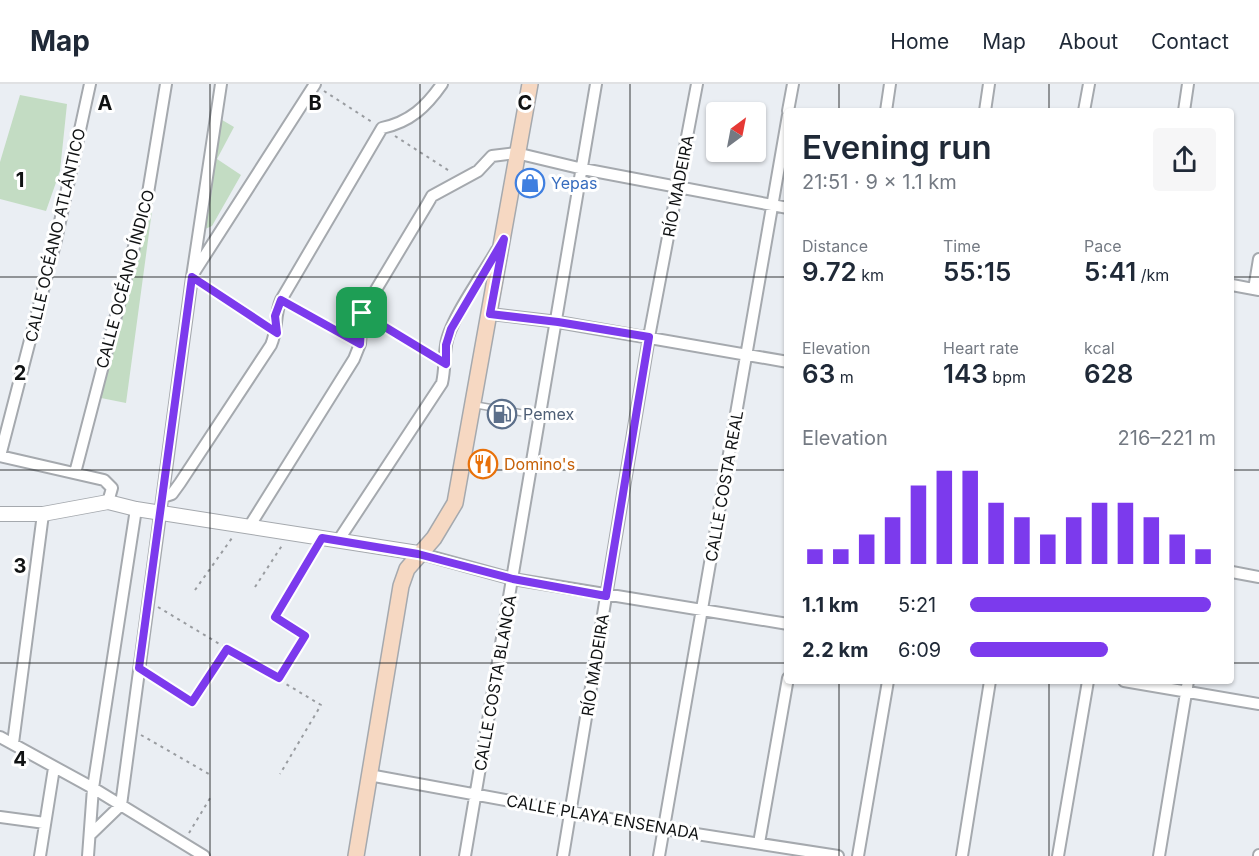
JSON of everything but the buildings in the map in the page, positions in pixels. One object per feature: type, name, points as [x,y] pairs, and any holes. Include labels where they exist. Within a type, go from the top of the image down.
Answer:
[{"type":"main road","points":[[356,856],[401,586],[408,569],[418,554],[434,538],[455,503],[530,84]]},
{"type":"street","name":"CALLE OCÉANO ATLÁNTICO","points":[[0,456],[56,240],[90,84]]},
{"type":"street","name":"CALLE OCÉANO ÍNDICO","points":[[75,473],[148,193],[166,84]]},
{"type":"street","points":[[91,834],[121,805],[192,277],[220,89],[227,84]]},
{"type":"street","points":[[192,277],[314,84]]},
{"type":"street","points":[[163,497],[172,494],[180,483],[277,333],[275,316],[281,300],[382,128],[399,124],[417,114],[442,84]]},
{"type":"street","name":"CALLE COSTA BLANCA","points":[[465,856],[558,322],[596,84]]},
{"type":"street","name":"RÍO MADEIRA","points":[[563,856],[649,337],[697,84]]},
{"type":"street","name":"CALLE COSTA REAL","points":[[789,108],[793,84]]},
{"type":"street","points":[[886,108],[890,84]]},
{"type":"street","points":[[985,108],[989,84]]},
{"type":"street","points":[[1085,108],[1089,84]]},
{"type":"street","points":[[1184,108],[1188,84]]},
{"type":"street","name":"CALLE COSTA REAL","points":[[659,856],[784,135]]},
{"type":"street","points":[[245,526],[354,359],[360,344],[362,313],[432,196],[478,171],[492,156],[516,153],[583,169],[784,208]]},
{"type":"street","points":[[338,541],[442,383],[446,364],[446,345],[451,329],[504,239]]},
{"type":"street","points":[[1234,285],[1256,289],[1259,259]]},
{"type":"street","points":[[490,314],[558,322],[784,361]]},
{"type":"street","points":[[0,456],[108,483],[112,488],[108,502]]},
{"type":"street","points":[[0,514],[43,514],[108,502],[136,509],[418,554],[513,579],[606,596],[784,623]]},
{"type":"street","points":[[88,856],[93,788],[136,509]]},
{"type":"street","points":[[13,743],[43,514]]},
{"type":"street","points":[[1234,572],[1259,577]]},
{"type":"street","points":[[759,843],[787,684]]},
{"type":"street","points":[[858,856],[887,684]]},
{"type":"street","points":[[962,856],[990,684]]},
{"type":"street","points":[[1058,856],[1087,684]]},
{"type":"street","points":[[1162,684],[1187,686],[1259,704]]},
{"type":"street","points":[[1159,856],[1187,686]]},
{"type":"street","points":[[0,737],[93,788],[204,856]]},
{"type":"street","points":[[40,856],[54,768]]},
{"type":"street","name":"CALLE PLAYA ENSENADA","points":[[369,775],[664,829],[838,856]]},
{"type":"street","points":[[0,817],[45,823]]},
{"type":"lane","points":[[474,404],[541,416]]},
{"type":"path","points":[[314,84],[463,179]]},
{"type":"path","points":[[192,277],[277,333]]},
{"type":"path","points":[[281,300],[360,344]]},
{"type":"path","points":[[362,313],[446,364]]},
{"type":"path","points":[[195,590],[245,526]]},
{"type":"path","points":[[255,587],[291,533]]},
{"type":"path","points":[[279,678],[305,636],[275,617],[322,538]]},
{"type":"path","points":[[148,600],[321,705],[280,774]]},
{"type":"path","points":[[139,668],[192,702],[227,649]]},
{"type":"path","points":[[130,729],[209,774]]},
{"type":"path","points":[[183,843],[213,795]]},
{"type":"green space","points":[[20,95],[67,104],[60,171],[46,211],[0,199],[0,162]]},
{"type":"green space","points":[[212,114],[234,127],[217,159],[241,175],[212,226],[205,229],[198,212]]},
{"type":"green space","points":[[142,195],[154,196],[126,403],[91,396]]},
{"type":"place","name":"Yepas","points":[[530,183]]},
{"type":"place","name":"Pemex","points":[[502,414]]},
{"type":"place","name":"Domino's","points":[[483,464]]},
{"type":"route","points":[[504,239],[490,314],[558,322],[649,337],[606,596],[513,579],[418,554],[322,538],[275,617],[305,636],[279,678],[227,649],[192,702],[139,668],[192,277],[277,333],[275,316],[281,300],[360,344],[362,313],[446,364],[446,345],[451,329],[504,239]]}]
